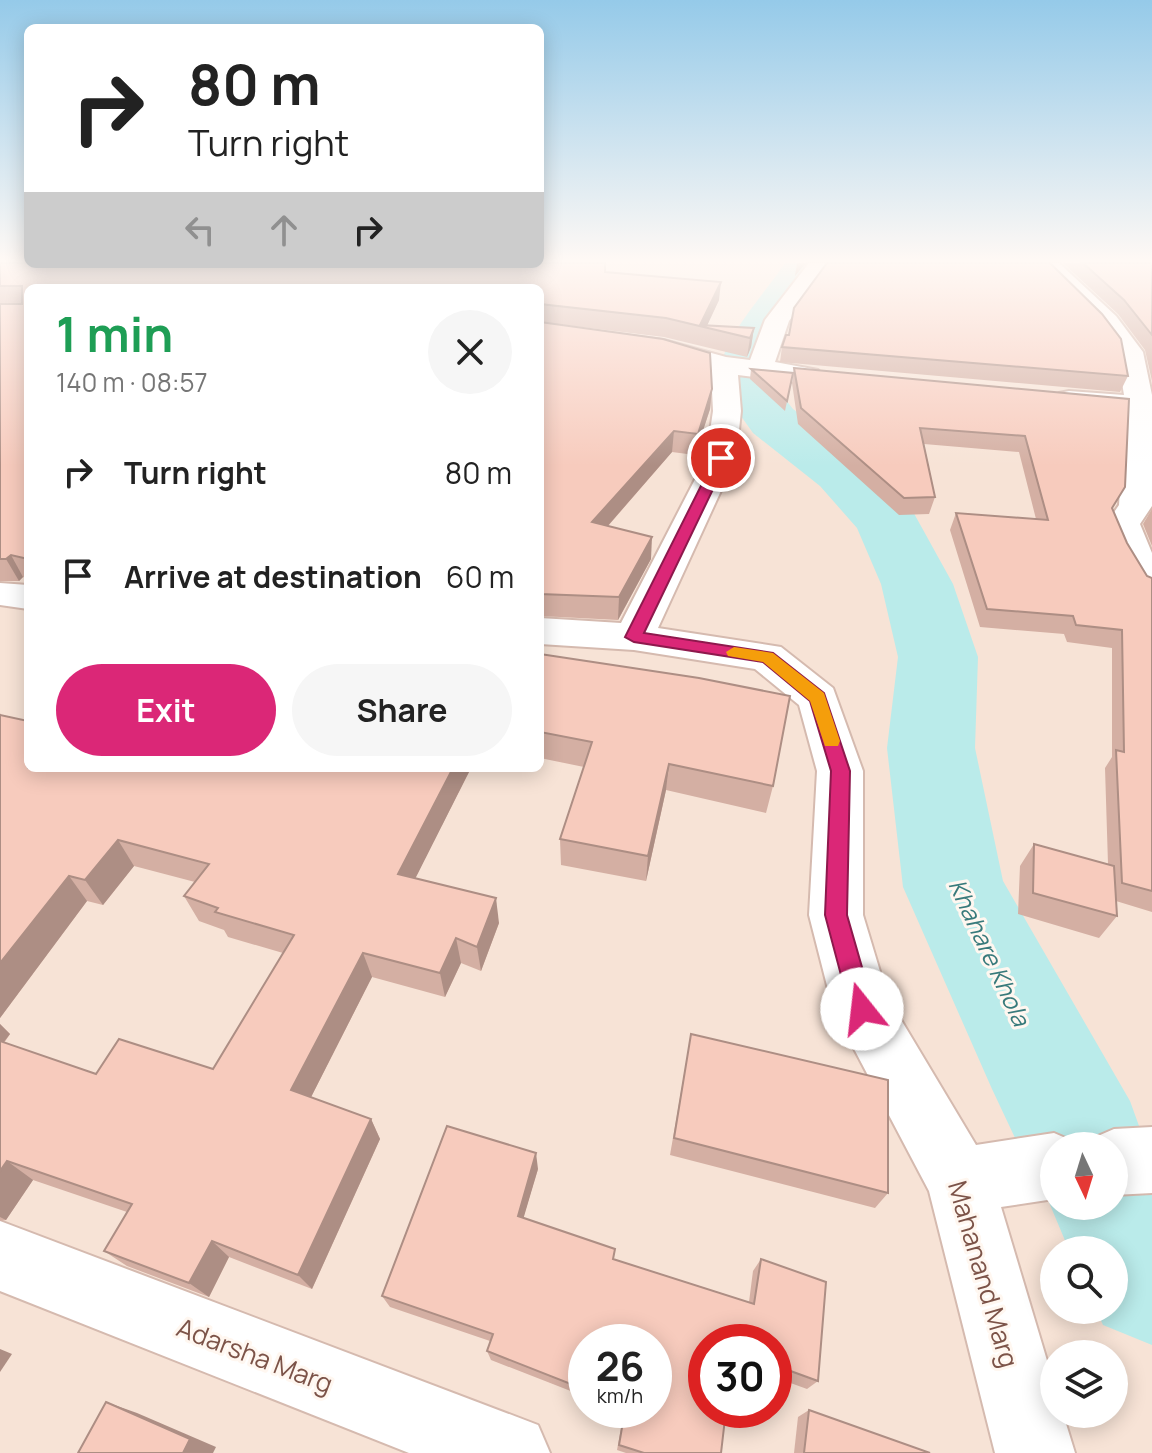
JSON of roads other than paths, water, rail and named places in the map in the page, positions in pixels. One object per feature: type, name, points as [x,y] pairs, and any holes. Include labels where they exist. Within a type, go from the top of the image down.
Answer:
[{"type":"street","points":[[634,637],[721,458],[727,411],[748,369],[762,362],[773,331]]},
{"type":"street","points":[[1114,331],[1144,377],[1140,405],[1144,506],[1123,524],[1134,553],[1152,584]]},
{"type":"street","points":[[544,332],[664,348],[748,369],[828,377]]},
{"type":"street","points":[[1046,397],[1140,405]]},
{"type":"street","points":[[0,594],[24,597]]},
{"type":"street","name":"Mahanand Marg","points":[[544,631],[634,637],[767,657],[818,698],[840,771],[836,915],[862,1009],[960,1181],[1035,1453]]},
{"type":"street","points":[[1128,1161],[1152,1160]]},
{"type":"street","points":[[960,1181],[1040,1167]]},
{"type":"street","name":"Adarsha Marg","points":[[0,1256],[510,1453]]},
{"type":"waterway","name":"Khahare Khola","points":[[758,331],[745,361],[742,381],[773,421],[842,473],[888,522],[917,584],[938,657],[931,748],[954,887],[1077,1132]]},
{"type":"waterway","name":"Khahare Khola","points":[[1124,1220],[1152,1276]]}]
